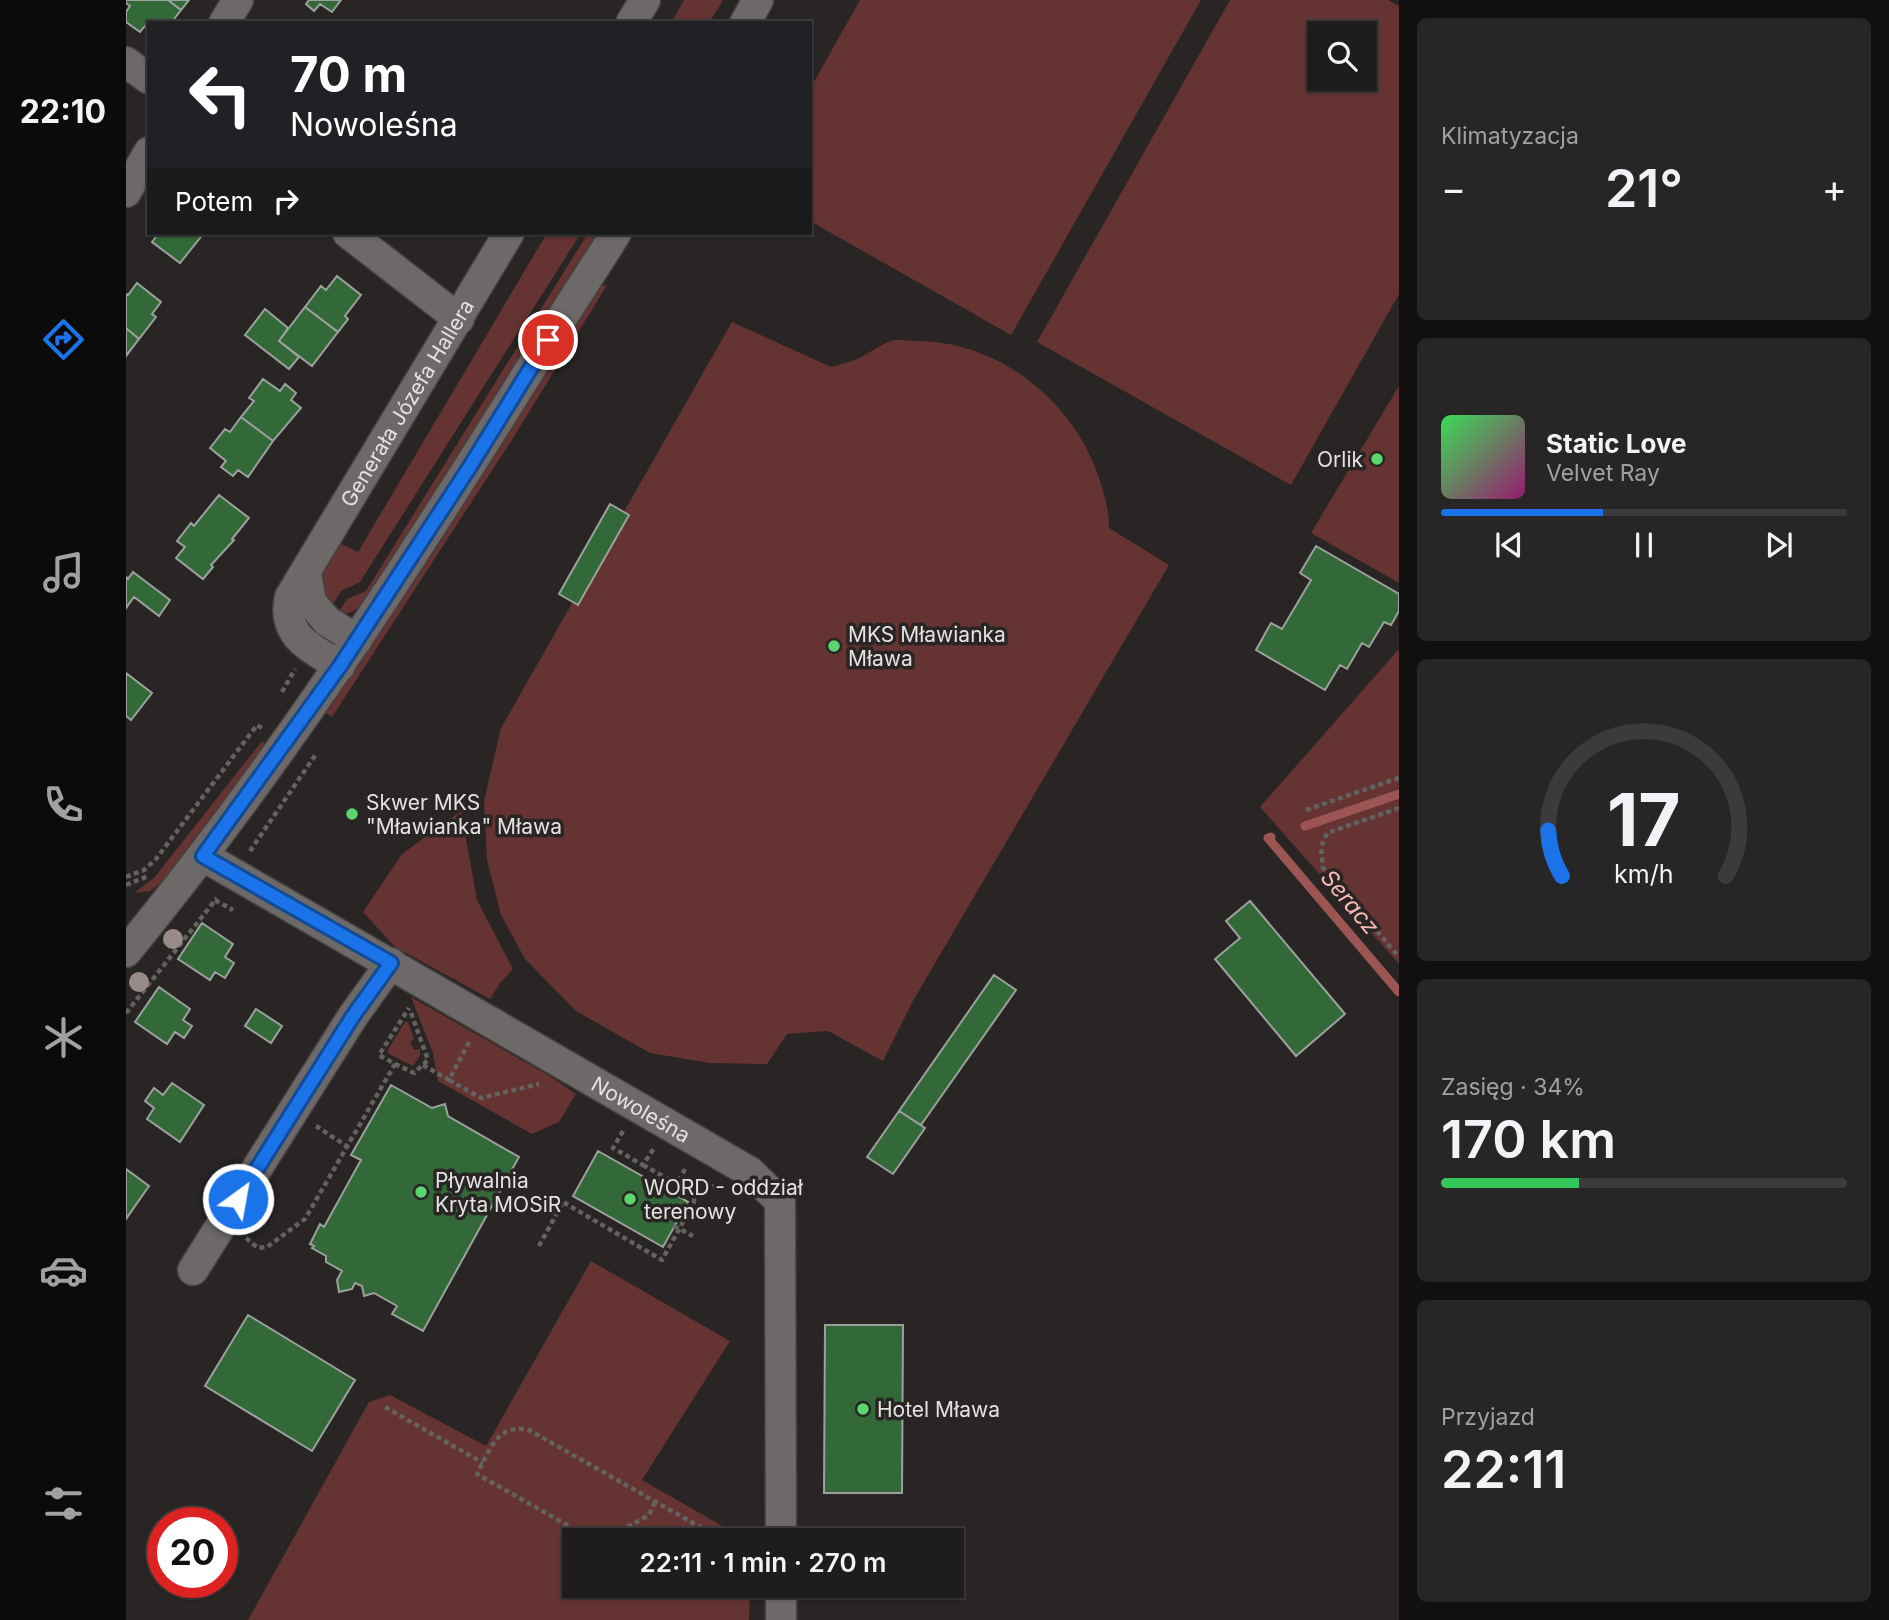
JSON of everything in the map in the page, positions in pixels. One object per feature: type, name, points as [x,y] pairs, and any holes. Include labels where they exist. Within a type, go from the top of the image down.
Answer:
[{"type":"street","points":[[225,21],[238,0]]},
{"type":"street","points":[[632,21],[645,0]]},
{"type":"street","points":[[746,21],[758,0]]},
{"type":"street","points":[[126,62],[147,78]]},
{"type":"street","points":[[126,192],[147,155]]},
{"type":"street","points":[[351,235],[459,319]]},
{"type":"street","name":"Generała Józefa Hallera","points":[[340,666],[292,632],[287,609],[290,597],[508,235]]},
{"type":"street","points":[[131,935],[203,856],[340,666],[469,468],[615,235]]},
{"type":"street","points":[[306,573],[311,602],[327,621],[357,640]]},
{"type":"street","name":"Nowoleśna","points":[[203,856],[750,1172],[780,1201],[781,1528]]},
{"type":"street","points":[[193,1270],[353,1016],[391,963]]},
{"type":"street","points":[[781,1598],[781,1620]]},
{"type":"path","points":[[1306,810],[1399,778]]},
{"type":"path","points":[[1399,808],[1327,833],[1321,846],[1323,868],[1399,957]]},
{"type":"path","points":[[215,900],[240,913]]},
{"type":"path","points":[[409,1007],[419,1013]]},
{"type":"path","points":[[409,1007],[428,1060],[414,1073],[379,1055],[409,1007]]},
{"type":"path","points":[[449,1080],[470,1042],[459,1036]]},
{"type":"path","points":[[225,1221],[258,1248],[267,1247],[305,1219],[395,1064]]},
{"type":"path","points":[[423,1065],[481,1098],[551,1083]]},
{"type":"path","points":[[528,1077],[539,1084]]},
{"type":"path","points":[[293,1112],[348,1147]]},
{"type":"path","points":[[629,1121],[613,1148],[677,1184],[694,1197]]},
{"type":"path","points":[[643,1165],[659,1139]]},
{"type":"path","points":[[677,1184],[691,1157]]},
{"type":"path","points":[[694,1197],[728,1179]]},
{"type":"path","points":[[539,1245],[563,1202],[662,1261],[677,1228],[694,1202],[694,1197]]},
{"type":"path","points":[[677,1228],[693,1236]]},
{"type":"path","points":[[385,1407],[483,1463]]},
{"type":"path","points":[[655,1502],[649,1516],[622,1530],[604,1535],[583,1534],[477,1474],[496,1440],[503,1433],[515,1427],[529,1430],[702,1528]]},
{"type":"shaded area","points":[[684,0],[723,0],[710,21],[672,21]]},
{"type":"shaded area","points":[[860,0],[1201,0],[1011,335],[812,222],[812,85]]},
{"type":"shaded area","points":[[1230,0],[1388,0],[1399,6],[1399,294],[1291,485],[1037,342]]},
{"type":"shaded area","points":[[546,235],[580,235],[360,582],[341,591],[330,609],[326,606],[321,574],[336,547],[342,544],[358,552]]},
{"type":"shaded area","points":[[587,235],[598,235],[366,601],[354,611],[338,613],[347,599],[366,591]]},
{"type":"shaded area","points":[[607,285],[515,435],[332,717],[326,713],[434,552],[601,286]]},
{"type":"shaded area","name":"MKS Mławianka Mława","points":[[732,322],[831,367],[854,360],[897,340],[947,344],[977,352],[1005,364],[1030,381],[1053,402],[1073,426],[1100,481],[1109,528],[1169,565],[914,999],[883,1061],[828,1031],[787,1034],[767,1064],[710,1063],[650,1053],[576,1011],[525,959],[501,915],[487,860],[484,801],[501,728]]},
{"type":"shaded area","name":"Orlik","points":[[1399,386],[1399,583],[1311,533]]},
{"type":"shaded area","points":[[1399,649],[1399,964],[1260,807]]},
{"type":"shaded area","points":[[262,741],[266,745],[162,882],[150,891],[134,893],[154,878]]},
{"type":"shaded area","points":[[461,811],[477,900],[513,969],[490,999],[395,947],[363,912],[402,854]]},
{"type":"shaded area","points":[[411,997],[548,1075],[576,1094],[559,1122],[532,1134],[438,1081],[433,1053]]},
{"type":"shaded area","points":[[405,1022],[408,1022],[414,1039],[410,1042],[414,1050],[420,1049],[420,1056],[413,1066],[387,1051]]},
{"type":"shaded area","points":[[591,1261],[730,1341],[642,1480],[726,1528],[562,1528],[562,1598],[750,1598],[749,1620],[248,1620],[369,1402],[390,1395],[486,1446]]},
{"type":"building","points":[[126,0],[168,0],[181,10],[173,21],[147,21],[140,32],[126,22],[126,12],[130,6]]},
{"type":"building","points":[[168,0],[189,0],[181,10]]},
{"type":"building","points":[[309,0],[341,0],[332,12],[320,4],[314,11],[306,4]]},
{"type":"building","points":[[157,235],[202,235],[180,263],[152,242]]},
{"type":"building","points":[[337,276],[361,295],[345,316],[348,319],[338,332],[305,307],[321,286],[326,290]]},
{"type":"building","points":[[137,283],[161,302],[152,314],[156,317],[139,339],[126,328],[126,294],[128,295]]},
{"type":"building","points":[[305,307],[338,332],[312,366],[279,341]]},
{"type":"building","points":[[265,309],[288,328],[279,341],[299,357],[289,369],[245,335]]},
{"type":"building","points":[[126,328],[139,339],[126,356]]},
{"type":"building","points":[[263,379],[280,391],[285,384],[296,393],[291,400],[301,408],[273,441],[241,417],[254,401],[249,398]]},
{"type":"building","points":[[241,417],[273,441],[248,477],[238,470],[233,476],[221,467],[226,461],[210,448],[225,429],[230,432]]},
{"type":"building","points":[[219,495],[249,518],[203,579],[176,558],[185,547],[177,541],[191,523],[194,526]]},
{"type":"building","points":[[610,504],[629,515],[578,605],[559,594]]},
{"type":"building","points":[[1316,546],[1399,594],[1399,611],[1391,625],[1384,622],[1369,647],[1362,643],[1347,669],[1340,665],[1325,690],[1256,650],[1271,623],[1282,629],[1311,580],[1300,573]]},
{"type":"building","points":[[133,572],[170,600],[159,616],[134,597],[126,608],[126,577],[128,579]]},
{"type":"building","points":[[126,673],[152,693],[131,720],[126,716]]},
{"type":"building","points":[[1250,901],[1345,1014],[1296,1056],[1215,959],[1240,938],[1226,921]]},
{"type":"building","points":[[202,923],[233,944],[225,957],[234,963],[225,978],[215,972],[210,980],[178,959]]},
{"type":"building","points":[[994,975],[1016,990],[921,1125],[899,1111]]},
{"type":"building","points":[[159,987],[190,1009],[183,1020],[192,1026],[184,1038],[175,1032],[167,1044],[135,1022]]},
{"type":"building","points":[[256,1009],[282,1026],[271,1043],[245,1026]]},
{"type":"building","points":[[172,1083],[204,1105],[180,1142],[147,1119],[154,1108],[145,1101],[154,1088],[163,1095]]},
{"type":"building","name":"Pływalnia Kryta MOSiR","points":[[391,1085],[432,1108],[445,1104],[448,1116],[519,1157],[423,1331],[392,1314],[397,1306],[374,1293],[364,1296],[362,1286],[355,1283],[352,1289],[339,1292],[337,1280],[342,1271],[326,1262],[326,1256],[310,1244],[320,1224],[324,1227],[361,1160],[351,1155]]},
{"type":"building","points":[[899,1111],[925,1128],[893,1174],[867,1157]]},
{"type":"building","name":"WORD - oddział terenowy","points":[[598,1151],[688,1202],[663,1247],[573,1196]]},
{"type":"building","points":[[126,1169],[149,1186],[126,1219]]},
{"type":"building","points":[[248,1315],[355,1380],[312,1451],[205,1386]]},
{"type":"building","name":"Hotel Mława","points":[[825,1325],[903,1325],[902,1493],[824,1493]]},
{"type":"waterway","name":"Seracz","points":[[1305,826],[1399,794]]},
{"type":"waterway","name":"Seracz","points":[[1271,837],[1268,838],[1399,992]]},
{"type":"place","name":"Orlik","points":[[1377,459]]},
{"type":"place","name":"MKS Mławianka Mława","points":[[834,646]]},
{"type":"place","name":"Skwer MKS \"Mławianka\" Mława","points":[[352,814]]},
{"type":"place","name":"Pływalnia Kryta MOSiR","points":[[421,1192]]},
{"type":"place","name":"WORD - oddział terenowy","points":[[630,1199]]},
{"type":"place","name":"Hotel Mława","points":[[863,1409]]},
{"type":"route","points":[[238,1199],[353,1016],[391,963],[203,856],[340,666],[469,468],[548,340]]}]
